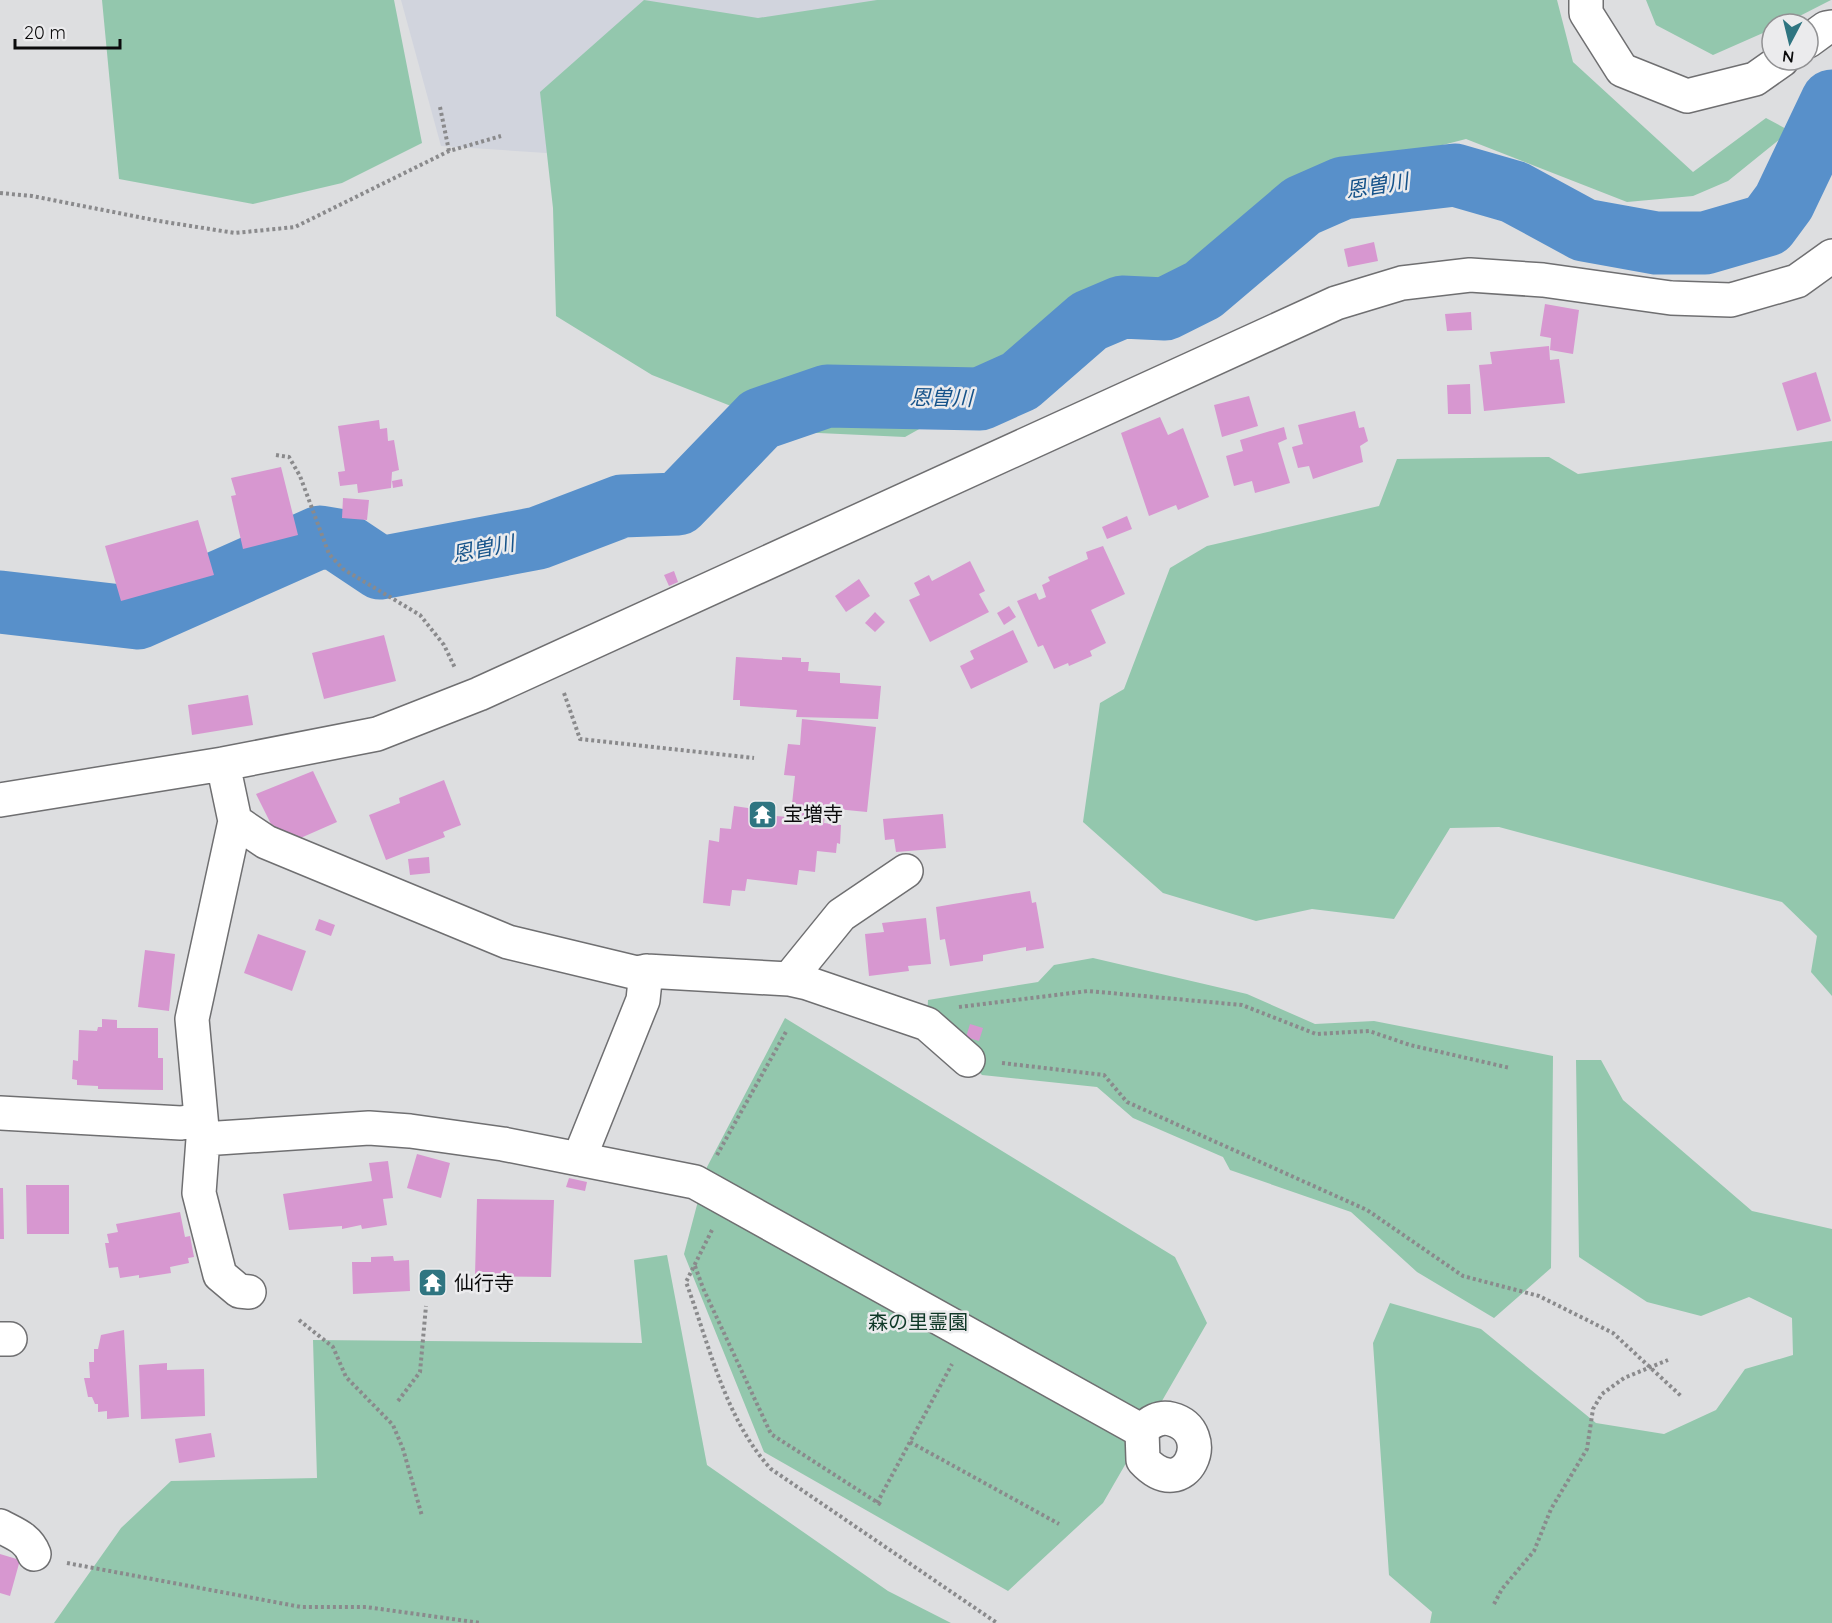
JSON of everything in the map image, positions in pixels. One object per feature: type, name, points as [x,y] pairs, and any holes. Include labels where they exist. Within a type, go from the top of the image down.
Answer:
[{"type":"street","points":[[1586,0],[1586,13],[1622,70],[1687,96],[1755,79],[1765,72]]},
{"type":"street","points":[[0,800],[223,764],[378,734],[469,698],[1336,303],[1402,283],[1470,275],[1543,280],[1671,298],[1731,300],[1797,281],[1832,256]]},
{"type":"street","points":[[223,764],[235,821],[192,1019],[201,1130],[199,1193],[220,1275],[239,1291],[249,1292]]},
{"type":"street","points":[[235,821],[266,842],[508,942],[637,973],[646,971],[789,979],[927,1024],[968,1060]]},
{"type":"street","points":[[789,979],[841,915],[906,871]]},
{"type":"street","points":[[579,1159],[643,1000],[646,971]]},
{"type":"street","points":[[0,1113],[181,1123],[201,1130],[369,1128],[503,1144],[579,1159],[714,1192],[1142,1431]]},
{"type":"street","points":[[0,1526],[31,1544],[34,1554]]},
{"type":"path","points":[[440,106],[450,151]]},
{"type":"path","points":[[0,193],[32,196],[159,221],[235,233],[295,227],[450,151],[501,136]]},
{"type":"path","points":[[276,455],[289,457],[300,476],[329,555],[343,569],[420,615],[444,645],[469,698]]},
{"type":"path","points":[[553,660],[580,739],[754,758]]},
{"type":"path","points":[[900,1014],[1088,991],[1100,992],[1242,1005],[1316,1034],[1369,1031],[1410,1045],[1510,1068]]},
{"type":"path","points":[[787,1030],[714,1192],[695,1265],[686,1282],[730,1406],[752,1449],[771,1469],[997,1623]]},
{"type":"path","points":[[968,1060],[1104,1075],[1127,1102],[1367,1210],[1463,1276],[1539,1296],[1613,1333],[1682,1396]]},
{"type":"path","points":[[695,1265],[703,1288],[771,1434],[883,1506]]},
{"type":"path","points":[[398,1401],[420,1372],[426,1306]]},
{"type":"path","points":[[299,1320],[333,1347],[346,1377],[393,1425],[404,1449],[422,1516]]},
{"type":"path","points":[[877,1503],[968,1334]]},
{"type":"path","points":[[1494,1604],[1503,1589],[1534,1551],[1551,1509],[1587,1449],[1593,1409],[1602,1394],[1624,1378],[1668,1360]]},
{"type":"path","points":[[910,1442],[1059,1524]]},
{"type":"path","points":[[34,1554],[52,1560],[301,1607],[366,1607],[481,1623]]},
{"type":"shaded area","points":[[401,0],[907,0],[601,144],[546,153],[441,146]]},
{"type":"green space","points":[[102,0],[394,0],[422,143],[342,183],[253,204],[119,179]]},
{"type":"green space","points":[[644,0],[758,18],[877,0],[1557,0],[1573,62],[1693,172],[1766,118],[1790,131],[1728,181],[1693,196],[1627,202],[1466,139],[1311,179],[1229,256],[905,437],[797,432],[652,375],[556,316],[553,208],[540,92]]},
{"type":"green space","points":[[1646,0],[1831,0],[1808,12],[1760,12],[1760,34],[1713,55],[1656,25]]},
{"type":"green space","points":[[1832,441],[1832,996],[1811,972],[1817,936],[1782,902],[1499,827],[1450,828],[1394,919],[1312,909],[1256,921],[1163,893],[1083,822],[1100,703],[1124,689],[1170,568],[1207,546],[1379,506],[1397,459],[1549,457],[1578,474]]},
{"type":"green space","points":[[1093,958],[1247,994],[1315,1024],[1374,1021],[1553,1056],[1551,1268],[1494,1318],[1417,1272],[1351,1212],[1230,1170],[1223,1157],[1133,1118],[1097,1087],[982,1075],[927,1020],[928,1000],[1038,982],[1054,965]]},
{"type":"green space","name":"森の里霊園","points":[[785,1018],[1175,1257],[1207,1323],[1103,1503],[1008,1591],[764,1452],[684,1254],[707,1167]]},
{"type":"green space","points":[[1576,1060],[1601,1060],[1623,1100],[1752,1211],[1832,1229],[1832,1623],[1430,1623],[1432,1612],[1389,1575],[1373,1343],[1390,1303],[1481,1329],[1596,1423],[1664,1434],[1716,1410],[1745,1369],[1793,1355],[1792,1318],[1749,1297],[1701,1316],[1647,1302],[1579,1257]]},
{"type":"green space","points":[[667,1255],[707,1465],[888,1591],[951,1623],[54,1623],[121,1528],[171,1481],[317,1478],[313,1340],[642,1343],[634,1260]]},
{"type":"building","points":[[1374,242],[1378,261],[1348,267],[1344,249]]},
{"type":"building","points":[[1545,304],[1579,310],[1573,354],[1550,350],[1551,338],[1540,336]]},
{"type":"building","points":[[1471,312],[1472,330],[1447,331],[1445,314]]},
{"type":"building","points":[[1549,346],[1550,360],[1559,359],[1565,403],[1484,411],[1479,365],[1492,364],[1490,352]]},
{"type":"building","points":[[1816,372],[1831,421],[1797,431],[1782,383]]},
{"type":"building","points":[[1470,384],[1471,414],[1448,414],[1447,385]]},
{"type":"building","points":[[1249,396],[1258,426],[1222,437],[1214,405]]},
{"type":"building","points":[[1355,411],[1359,428],[1364,427],[1368,441],[1360,446],[1363,462],[1313,479],[1309,466],[1298,468],[1292,447],[1303,444],[1298,425]]},
{"type":"building","points":[[1160,417],[1168,435],[1183,428],[1209,497],[1178,510],[1176,505],[1149,516],[1121,433]]},
{"type":"building","points":[[379,420],[380,429],[387,428],[388,441],[394,440],[399,470],[392,472],[391,488],[358,493],[357,484],[340,486],[338,472],[345,471],[338,426]]},
{"type":"building","points":[[1284,427],[1287,439],[1278,443],[1290,483],[1255,493],[1252,481],[1234,486],[1226,456],[1243,451],[1240,440]]},
{"type":"building","points":[[281,467],[298,535],[243,549],[231,496],[236,495],[231,478]]},
{"type":"building","points":[[402,479],[403,486],[393,488],[392,481]]},
{"type":"building","points":[[343,498],[369,500],[367,520],[342,518]]},
{"type":"building","points":[[1127,516],[1132,529],[1107,539],[1102,527]]},
{"type":"building","points":[[198,520],[214,575],[121,601],[105,546]]},
{"type":"building","points":[[1103,546],[1125,594],[1091,610],[1106,643],[1090,651],[1092,656],[1069,666],[1068,663],[1054,669],[1043,645],[1038,647],[1017,601],[1036,593],[1039,600],[1046,597],[1042,585],[1050,581],[1048,577],[1088,559],[1086,552]]},
{"type":"building","points":[[970,561],[985,591],[979,594],[989,612],[930,642],[909,600],[920,595],[914,583],[929,575],[932,581]]},
{"type":"building","points":[[674,571],[678,582],[669,586],[664,575]]},
{"type":"building","points":[[859,579],[870,596],[846,612],[835,596]]},
{"type":"building","points":[[1009,606],[1016,617],[1004,625],[997,613]]},
{"type":"building","points":[[875,612],[885,622],[875,632],[865,623]]},
{"type":"building","points":[[1013,630],[1028,662],[971,689],[960,666],[974,659],[970,651]]},
{"type":"building","points":[[384,635],[396,681],[324,699],[312,653]]},
{"type":"building","points":[[736,657],[782,660],[782,657],[801,658],[801,662],[809,662],[808,671],[840,673],[840,683],[881,686],[878,719],[796,717],[797,710],[740,706],[740,700],[733,700]]},
{"type":"building","points":[[248,695],[253,725],[192,735],[188,705]]},
{"type":"building","points":[[802,719],[876,727],[867,812],[826,808],[824,823],[841,825],[840,844],[837,843],[836,853],[817,851],[815,872],[799,870],[797,885],[747,879],[745,891],[732,890],[730,906],[703,903],[709,840],[719,842],[720,828],[731,829],[734,806],[755,809],[755,814],[799,818],[800,805],[792,804],[795,776],[784,775],[788,744],[800,745]]},
{"type":"building","points":[[313,771],[337,822],[296,840],[271,824],[256,794]]},
{"type":"building","points":[[444,780],[461,825],[443,832],[445,837],[386,860],[369,815],[400,803],[399,798]]},
{"type":"building","points":[[943,814],[946,848],[896,852],[894,839],[885,840],[883,819]]},
{"type":"building","points":[[429,857],[430,873],[410,875],[408,859]]},
{"type":"building","points":[[1030,891],[1032,903],[1036,902],[1044,948],[1026,951],[1026,947],[983,955],[983,961],[950,966],[945,939],[940,940],[936,907]]},
{"type":"building","points":[[926,918],[931,964],[908,966],[909,971],[869,976],[865,934],[884,932],[882,923]]},
{"type":"building","points":[[319,919],[335,925],[331,936],[315,930]]},
{"type":"building","points":[[258,934],[306,951],[292,991],[244,973]]},
{"type":"building","points":[[145,950],[175,954],[169,1011],[138,1007]]},
{"type":"building","points":[[102,1019],[117,1020],[117,1028],[158,1028],[158,1058],[163,1058],[163,1090],[98,1089],[98,1086],[77,1085],[77,1080],[72,1079],[73,1060],[78,1061],[79,1030],[97,1031],[98,1027],[102,1027]]},
{"type":"building","points":[[970,1024],[983,1028],[979,1041],[966,1037]]},
{"type":"building","points":[[417,1154],[450,1163],[441,1198],[407,1188]]},
{"type":"building","points":[[388,1161],[393,1198],[383,1199],[387,1225],[362,1229],[361,1225],[342,1229],[342,1226],[289,1230],[283,1194],[372,1181],[369,1163]]},
{"type":"building","points":[[569,1178],[587,1182],[585,1191],[566,1187]]},
{"type":"building","points":[[26,1185],[69,1185],[69,1234],[27,1234]]},
{"type":"building","points":[[0,1188],[3,1188],[4,1239],[0,1239]]},
{"type":"building","points":[[477,1199],[554,1200],[551,1277],[475,1276]]},
{"type":"building","points":[[180,1212],[185,1237],[190,1236],[194,1257],[188,1258],[189,1263],[170,1267],[171,1273],[139,1278],[139,1275],[120,1278],[118,1267],[109,1268],[105,1243],[109,1243],[107,1234],[118,1232],[116,1224]]},
{"type":"building","points":[[393,1256],[394,1261],[409,1260],[410,1291],[353,1294],[352,1262],[371,1262],[371,1257]]},
{"type":"building","points":[[124,1330],[129,1417],[107,1419],[107,1411],[98,1412],[98,1404],[95,1404],[92,1397],[88,1397],[84,1378],[90,1378],[89,1362],[94,1362],[94,1349],[98,1349],[101,1335]]},
{"type":"building","points":[[167,1363],[167,1370],[204,1369],[205,1416],[141,1419],[139,1365]]},
{"type":"building","points":[[211,1433],[215,1457],[179,1463],[175,1439]]},
{"type":"building","points":[[0,1554],[20,1560],[10,1596],[0,1593]]},
{"type":"waterway","name":"恩曽川","points":[[0,602],[138,618],[320,537],[338,540],[380,568],[538,538],[622,506],[678,504],[760,419],[827,396],[980,399],[1020,381],[1089,321],[1122,307],[1165,309],[1203,290],[1302,206],[1343,188],[1455,175],[1514,192],[1584,230],[1656,243],[1705,243],[1767,225],[1784,202],[1832,101]]},
{"type":"place","name":"宝増寺","points":[[762,814]]},
{"type":"place","name":"仙行寺","points":[[433,1283]]}]
